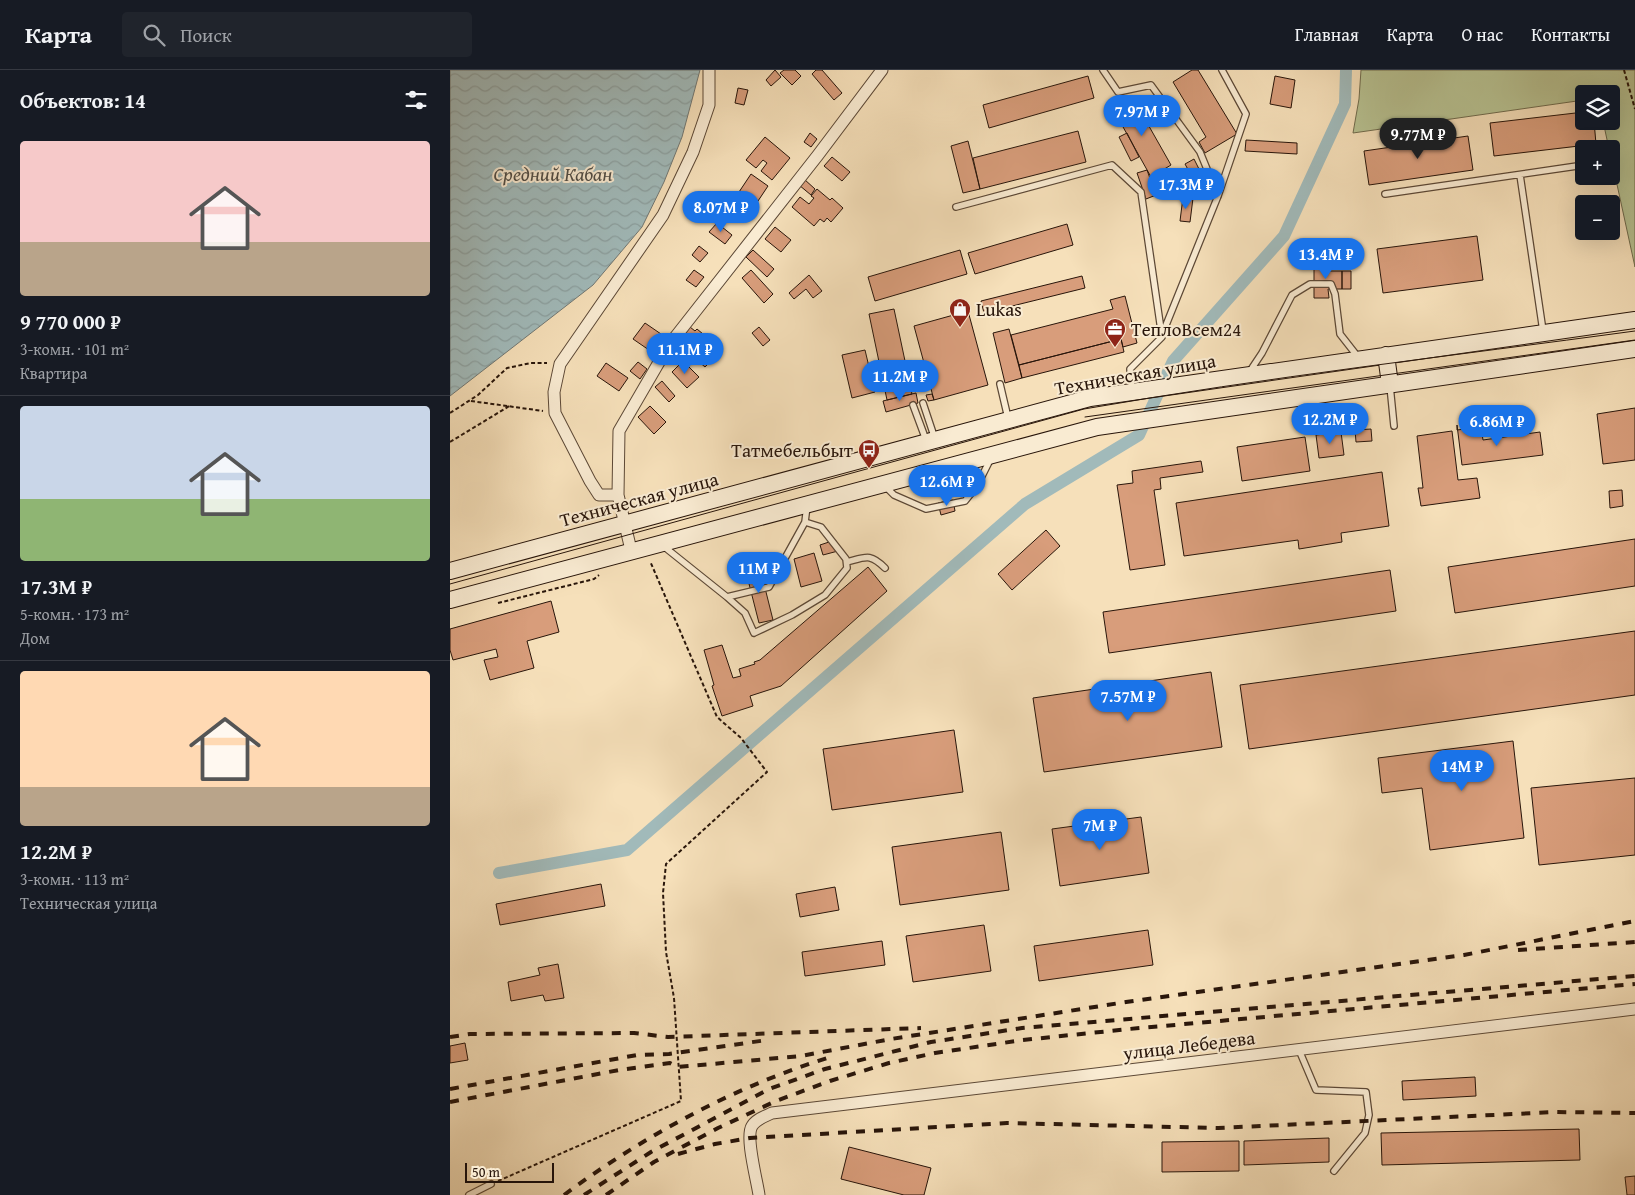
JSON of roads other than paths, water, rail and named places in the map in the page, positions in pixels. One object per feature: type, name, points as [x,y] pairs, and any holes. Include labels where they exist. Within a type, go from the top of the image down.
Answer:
[{"type":"main road","name":"Техническая улица","points":[[450,571],[1090,398],[1635,320]]},
{"type":"main road","points":[[450,600],[631,550],[667,549],[807,504],[1098,427],[1635,349]]},
{"type":"main road","points":[[1386,355],[1390,384]]},
{"type":"street","points":[[618,495],[599,495],[590,481],[556,413],[554,392],[560,364],[663,215],[693,152],[706,114],[709,70]]},
{"type":"street","points":[[631,550],[618,495],[619,431],[669,345],[882,70]]},
{"type":"street","name":"улица Лебедева","points":[[759,1195],[750,1138],[752,1126],[758,1120],[772,1113],[1635,1009]]},
{"type":"lane","points":[[1103,70],[1118,92],[1151,85],[1200,152],[1218,196]]},
{"type":"lane","points":[[1137,390],[1130,369],[1162,337],[1218,196],[1246,114],[1222,70]]},
{"type":"lane","points":[[956,207],[1112,165],[1141,192],[1162,337]]},
{"type":"lane","points":[[1385,194],[1575,166]]},
{"type":"lane","points":[[1520,175],[1543,333]]},
{"type":"lane","points":[[1247,375],[1262,353],[1292,295],[1310,284],[1331,284],[1335,294],[1340,334],[1360,359]]},
{"type":"lane","points":[[1144,345],[1146,353]]},
{"type":"lane","points":[[1000,384],[1008,420]]},
{"type":"lane","points":[[1390,384],[1394,426]]},
{"type":"lane","points":[[924,403],[930,441]]},
{"type":"lane","points":[[913,404],[930,441]]},
{"type":"lane","points":[[883,484],[894,495],[926,509],[965,501],[977,486],[993,455]]},
{"type":"lane","points":[[727,597],[769,586],[805,522],[807,504]]},
{"type":"lane","points":[[667,549],[745,613],[754,633],[792,615],[825,595],[847,568],[846,559],[821,527],[805,522]]},
{"type":"lane","points":[[847,562],[868,556],[878,561],[885,568]]},
{"type":"lane","points":[[1299,1050],[1316,1090],[1366,1092],[1369,1115],[1365,1133],[1334,1171]]},
{"type":"lane","points":[[470,1195],[491,1184]]},
{"type":"water","name":"Средний Кабан","points":[[450,70],[700,70],[682,137],[664,182],[642,227],[593,285],[450,396]]},
{"type":"waterway","points":[[499,873],[627,850],[1025,504],[1139,435],[1173,361],[1284,236],[1345,104],[1346,70]]},
{"type":"tram line","points":[[450,584],[1084,409],[1290,377],[1635,331]]},
{"type":"tram line","points":[[1085,417],[1635,340]]},
{"type":"railway","points":[[450,1102],[619,1070],[670,1063],[678,1067],[801,1056],[891,1039],[1126,1002],[1464,955],[1635,921]]},
{"type":"railway","points":[[1518,950],[1635,942]]},
{"type":"railway","points":[[584,1195],[651,1152],[769,1089],[825,1069],[931,1042],[1022,1028],[1635,976]]},
{"type":"railway","points":[[606,1195],[654,1162],[718,1128],[776,1101],[830,1081],[889,1063],[935,1053],[1023,1040],[1129,1029],[1635,984]]},
{"type":"railway","points":[[450,1037],[470,1034],[634,1033],[668,1037],[921,1028]]},
{"type":"railway","points":[[450,1089],[637,1055],[669,1054],[767,1040]]},
{"type":"railway","points":[[564,1195],[627,1152],[693,1114],[762,1082],[834,1056]]},
{"type":"railway","points":[[678,1154],[715,1144],[750,1138],[1007,1123],[1218,1128],[1556,1112],[1635,1113]]},
{"type":"place","name":"Lukas","points":[[960,328]]},
{"type":"place","name":"ТеплоВсем24","points":[[1115,348]]},
{"type":"place","name":"Татмебельбыт","points":[[869,469]]}]
